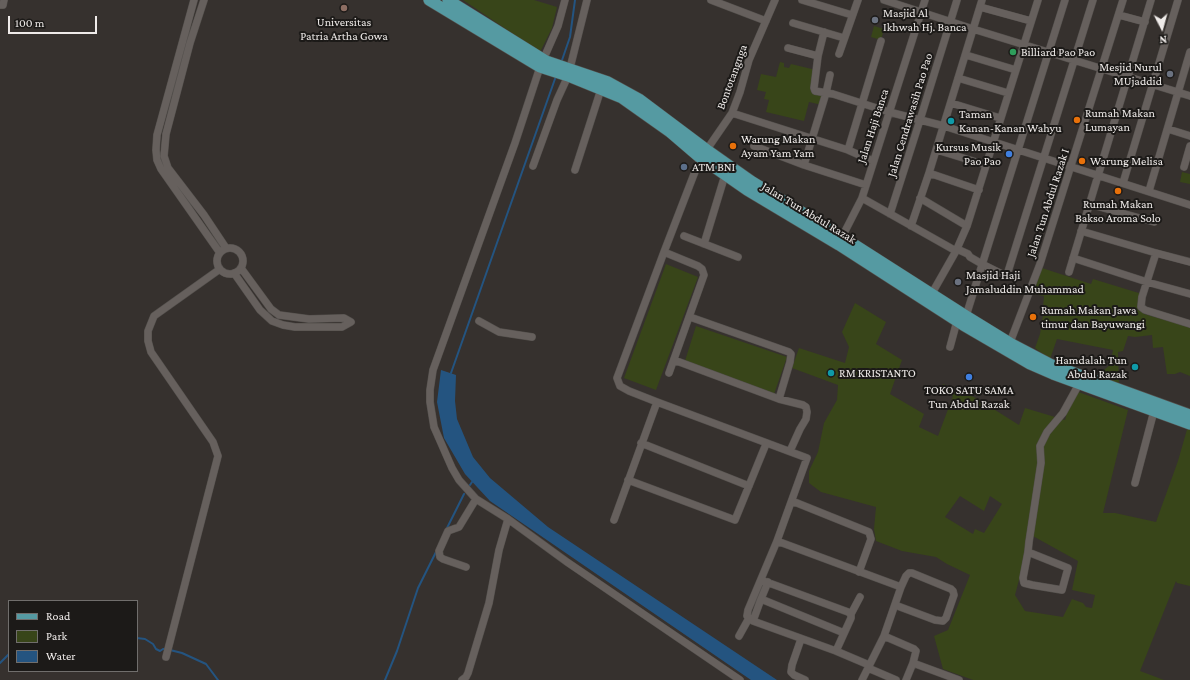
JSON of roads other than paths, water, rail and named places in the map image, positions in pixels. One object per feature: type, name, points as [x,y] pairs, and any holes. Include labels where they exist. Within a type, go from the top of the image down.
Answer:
[{"type":"main road","points":[[429,0],[543,64]]},
{"type":"main road","points":[[448,0],[543,64]]},
{"type":"main road","name":"Jalan Tun Abdul Razak","points":[[543,64],[639,98],[704,154],[724,175],[747,190],[841,241],[931,295],[961,319]]},
{"type":"main road","name":"Jalan Tun Abdul Razak","points":[[704,154],[751,181],[961,319],[1009,347],[1045,371],[1190,424]]},
{"type":"main road","name":"Jalan Tun Abdul Razak","points":[[1009,347],[1052,365],[1190,415]]},
{"type":"street","points":[[0,5],[3,5],[4,0]]},
{"type":"street","points":[[194,0],[157,135],[157,160],[161,169],[223,251]]},
{"type":"street","points":[[204,0],[190,43],[166,134],[164,156],[168,168],[204,215],[223,251]]},
{"type":"street","points":[[565,0],[558,26],[527,107],[433,370],[430,390],[431,412],[438,439],[452,468],[459,480],[476,499],[508,519],[567,562],[740,680]]},
{"type":"street","points":[[533,166],[568,72],[587,0]]},
{"type":"street","points":[[712,0],[766,21]]},
{"type":"street","name":"Bontotangnga","points":[[775,0],[749,60],[740,92],[732,113],[704,154],[696,169],[617,378],[620,386],[657,402],[766,444],[807,458],[792,501]]},
{"type":"street","points":[[802,0],[852,14]]},
{"type":"street","points":[[839,54],[858,0]]},
{"type":"street","name":"Jalan Haji Banca","points":[[841,241],[862,198],[925,0]]},
{"type":"street","name":"Jalan Cendrawasih Pao Pao","points":[[890,214],[957,0]]},
{"type":"street","points":[[931,295],[957,250],[967,226],[1038,0]]},
{"type":"street","points":[[950,347],[982,264],[1065,0]]},
{"type":"street","points":[[862,198],[911,226],[957,250],[968,254],[970,257],[1004,276],[1007,275],[1093,0]]},
{"type":"street","name":"Jalan Tun Abdul Razak I","points":[[1009,347],[1040,264],[1124,0]]},
{"type":"street","points":[[1069,272],[1151,0]]},
{"type":"street","points":[[1123,183],[1178,0]]},
{"type":"street","points":[[889,1],[950,22],[1190,96]]},
{"type":"street","points":[[911,226],[937,150],[981,3],[1031,21]]},
{"type":"street","points":[[1120,14],[1144,22]]},
{"type":"street","points":[[793,23],[844,38]]},
{"type":"street","points":[[824,32],[818,56],[815,90],[994,141],[1190,205]]},
{"type":"street","points":[[848,150],[881,41]]},
{"type":"street","points":[[788,48],[818,56]]},
{"type":"street","points":[[1149,191],[1190,52]]},
{"type":"street","points":[[966,55],[1016,70]]},
{"type":"street","points":[[804,165],[813,139],[830,75]]},
{"type":"street","points":[[958,78],[1008,93]]},
{"type":"street","points":[[575,170],[603,85]]},
{"type":"street","points":[[951,103],[1000,118]]},
{"type":"street","points":[[732,113],[848,150],[873,160]]},
{"type":"street","points":[[1168,129],[1190,136]]},
{"type":"street","points":[[754,146],[804,165],[866,184]]},
{"type":"street","points":[[1184,167],[1190,146]]},
{"type":"street","points":[[937,150],[986,165]]},
{"type":"street","points":[[929,173],[979,190]]},
{"type":"street","points":[[704,244],[724,175]]},
{"type":"street","points":[[920,198],[967,226]]},
{"type":"street","points":[[1089,204],[1154,222]]},
{"type":"street","points":[[1081,231],[1190,262]]},
{"type":"street","points":[[684,236],[738,257]]},
{"type":"street","points":[[234,248],[241,253],[244,261],[241,268],[234,273],[225,273],[220,269],[217,263],[218,258],[223,251],[234,248]]},
{"type":"street","points":[[664,252],[698,266],[704,272],[704,279],[669,373]]},
{"type":"street","points":[[1156,253],[1141,303],[1143,308],[1190,324]]},
{"type":"street","points":[[1073,258],[1190,294]]},
{"type":"street","points":[[234,273],[260,310],[272,321],[295,327],[342,327],[351,322],[344,318],[309,319],[279,315],[271,309],[241,268]]},
{"type":"street","points":[[166,657],[218,456],[213,442],[151,352],[148,341],[148,331],[154,316],[220,269]]},
{"type":"street","points":[[690,317],[789,352],[791,357],[790,362],[779,399]]},
{"type":"street","points":[[479,321],[499,332],[532,337]]},
{"type":"street","points":[[674,360],[779,399],[806,407],[806,419],[790,451]]},
{"type":"street","points":[[1028,552],[1068,568],[1062,590],[1024,583],[1023,578],[1041,463],[1040,446],[1046,432],[1063,413],[1079,384]]},
{"type":"street","points":[[614,520],[657,402]]},
{"type":"street","points":[[1135,483],[1154,411]]},
{"type":"street","points":[[641,443],[749,486]]},
{"type":"street","points":[[628,480],[734,524],[766,444]]},
{"type":"street","points":[[466,567],[443,559],[440,557],[439,551],[448,531],[459,527],[476,499]]},
{"type":"street","points":[[739,636],[751,619],[761,599],[764,581],[792,501],[869,532],[871,539],[859,572]]},
{"type":"street","points":[[462,680],[468,673],[489,603],[499,550],[508,519]]},
{"type":"street","points":[[777,541],[901,587]]},
{"type":"street","points":[[862,680],[884,636],[901,587],[909,573],[951,589],[954,595],[946,618],[942,621],[895,605]]},
{"type":"street","points":[[764,581],[851,614]]},
{"type":"street","points":[[764,581],[748,610],[747,613],[751,619],[836,651],[896,680]]},
{"type":"street","points":[[836,651],[851,618],[851,614],[860,597]]},
{"type":"street","points":[[761,599],[844,633]]},
{"type":"street","points":[[884,636],[914,649],[916,654],[906,680]]},
{"type":"street","points":[[801,639],[791,672],[805,680]]},
{"type":"street","points":[[913,663],[959,680]]},
{"type":"water","points":[[441,370],[456,375],[455,401],[457,419],[473,457],[490,478],[548,527],[777,680],[751,680],[490,501],[465,474],[444,438],[437,402]]},
{"type":"waterway","points":[[561,63],[570,37],[575,0]]},
{"type":"waterway","points":[[451,373],[556,76]]},
{"type":"waterway","points":[[447,528],[464,494]]},
{"type":"waterway","points":[[385,680],[397,651],[418,588],[437,550]]},
{"type":"waterway","points":[[138,638],[145,639],[160,651],[166,649]]},
{"type":"waterway","points":[[170,650],[182,653],[206,664],[218,680]]},
{"type":"waterway","points":[[0,663],[8,655]]},
{"type":"place","name":"Universitas Patria Artha Gowa","points":[[344,8]]},
{"type":"place","name":"Masjid Al Ikhwah Hj. Banca","points":[[875,20]]},
{"type":"place","name":"Billiard Pao Pao","points":[[1013,52]]},
{"type":"place","name":"Mesjid Nurul MUjaddid","points":[[1170,74]]},
{"type":"place","name":"Rumah Makan Lumayan","points":[[1077,120]]},
{"type":"place","name":"Taman Kanan-Kanan Wahyu","points":[[951,121]]},
{"type":"place","name":"Warung Makan Ayam Yam Yam","points":[[733,146]]},
{"type":"place","name":"Kursus Musik Pao Pao","points":[[1009,154]]},
{"type":"place","name":"Warung Melisa","points":[[1082,161]]},
{"type":"place","name":"ATM BNI","points":[[684,167]]},
{"type":"place","name":"Rumah Makan Bakso Aroma Solo","points":[[1118,191]]},
{"type":"place","name":"Masjid Haji Jamaluddin Muhammad","points":[[958,282]]},
{"type":"place","name":"Rumah Makan Jawa timur dan Bayuwangi","points":[[1033,317]]},
{"type":"place","name":"Hamdalah Tun Abdul Razak","points":[[1135,367]]},
{"type":"place","name":"RM KRISTANTO","points":[[831,373]]},
{"type":"place","name":"TOKO SATU SAMA Tun Abdul Razak","points":[[969,377]]}]
